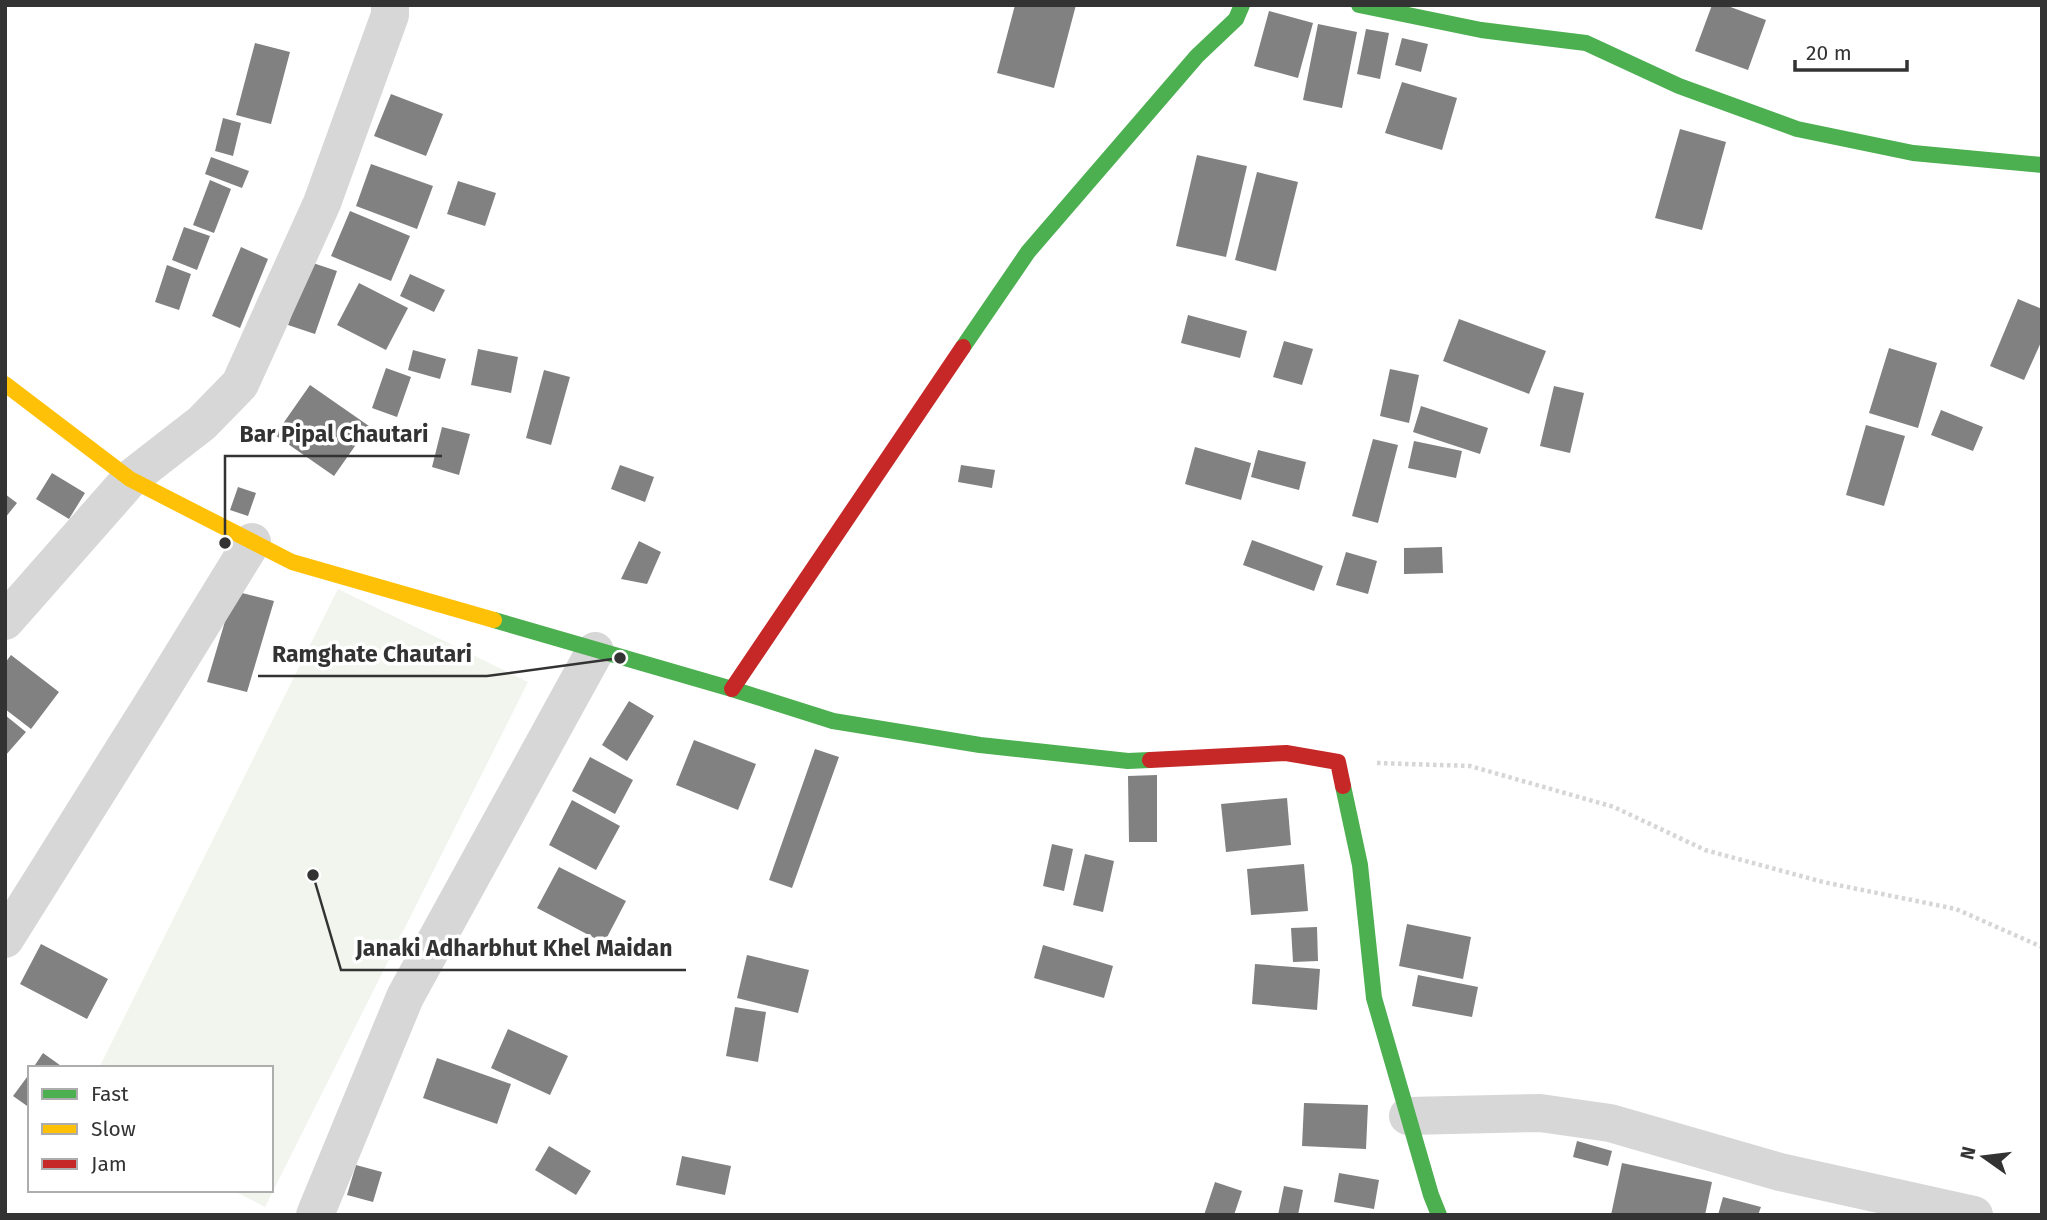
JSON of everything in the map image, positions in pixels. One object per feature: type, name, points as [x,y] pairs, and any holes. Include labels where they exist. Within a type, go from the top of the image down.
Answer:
[{"type":"street","points":[[5,621],[130,479],[202,423],[240,384],[322,203],[390,15],[390,5]]},
{"type":"street","points":[[733,690],[1028,252],[1197,56],[1236,19],[1242,5]]},
{"type":"street","points":[[1359,5],[1480,30],[1586,43],[1679,86],[1797,129],[1913,153],[2042,165]]},
{"type":"street","points":[[5,384],[130,479],[292,562],[833,721],[980,745],[1128,761],[1286,753],[1338,762],[1360,865],[1374,998],[1439,1215]]},
{"type":"street","points":[[5,939],[252,542]]},
{"type":"street","points":[[316,1215],[405,997],[595,651]]},
{"type":"street","points":[[1408,1116],[1540,1113],[1611,1123],[1780,1172],[1973,1215]]},
{"type":"path","points":[[1338,762],[1470,766],[1614,807],[1705,850],[1823,882],[1956,909],[2042,947]]},
{"type":"shaded area","points":[[338,589],[528,682],[273,1191],[273,1066],[100,1066]]},
{"type":"shaded area","points":[[236,1192],[273,1192],[265,1207]]},
{"type":"building","points":[[1015,5],[1076,5],[1054,88],[997,73]]},
{"type":"building","points":[[1712,5],[1725,5],[1766,20],[1748,70],[1695,51]]},
{"type":"building","points":[[1269,11],[1313,23],[1298,78],[1254,66]]},
{"type":"building","points":[[1318,24],[1357,32],[1342,108],[1303,100]]},
{"type":"building","points":[[1366,29],[1389,33],[1380,79],[1357,74]]},
{"type":"building","points":[[1402,38],[1428,44],[1421,72],[1395,65]]},
{"type":"building","points":[[255,43],[290,52],[271,124],[236,115]]},
{"type":"building","points":[[1402,82],[1457,98],[1442,150],[1385,133]]},
{"type":"building","points":[[391,94],[443,114],[426,156],[374,136]]},
{"type":"building","points":[[223,118],[241,123],[233,156],[215,151]]},
{"type":"building","points":[[1680,129],[1726,142],[1702,230],[1655,218]]},
{"type":"building","points":[[1197,155],[1247,166],[1226,257],[1176,246]]},
{"type":"building","points":[[211,157],[249,171],[242,188],[205,174]]},
{"type":"building","points":[[371,164],[433,186],[417,229],[356,206]]},
{"type":"building","points":[[1257,172],[1298,182],[1276,271],[1235,260]]},
{"type":"building","points":[[210,180],[231,189],[214,233],[193,225]]},
{"type":"building","points":[[458,181],[496,193],[485,226],[447,214]]},
{"type":"building","points":[[350,211],[410,236],[391,281],[331,256]]},
{"type":"building","points":[[184,227],[210,236],[197,270],[172,260]]},
{"type":"building","points":[[241,247],[268,259],[240,328],[212,316]]},
{"type":"building","points":[[310,262],[337,271],[315,334],[288,325]]},
{"type":"building","points":[[167,265],[191,274],[179,310],[155,302]]},
{"type":"building","points":[[410,274],[445,290],[434,312],[400,296]]},
{"type":"building","points":[[359,283],[408,308],[386,350],[337,325]]},
{"type":"building","points":[[2018,299],[2042,309],[2042,340],[2024,380],[1990,366]]},
{"type":"building","points":[[1188,315],[1247,331],[1240,358],[1181,343]]},
{"type":"building","points":[[1459,319],[1546,351],[1529,394],[1443,361]]},
{"type":"building","points":[[1284,341],[1313,349],[1302,385],[1273,377]]},
{"type":"building","points":[[1889,348],[1937,363],[1918,428],[1869,413]]},
{"type":"building","points":[[478,349],[518,357],[511,393],[471,385]]},
{"type":"building","points":[[413,350],[446,359],[440,379],[408,370]]},
{"type":"building","points":[[386,368],[411,377],[397,417],[372,408]]},
{"type":"building","points":[[1390,369],[1419,375],[1409,423],[1380,416]]},
{"type":"building","points":[[544,370],[570,377],[551,445],[526,438]]},
{"type":"building","points":[[310,385],[369,426],[334,476],[275,435]]},
{"type":"building","points":[[1554,386],[1584,393],[1570,453],[1540,446]]},
{"type":"building","points":[[1421,406],[1488,428],[1480,454],[1413,432]]},
{"type":"building","points":[[1941,410],[1983,427],[1973,451],[1931,435]]},
{"type":"building","points":[[1866,425],[1905,436],[1884,506],[1846,495]]},
{"type":"building","points":[[442,427],[470,434],[459,475],[432,467]]},
{"type":"building","points":[[1373,439],[1398,445],[1378,523],[1352,516]]},
{"type":"building","points":[[1414,441],[1462,451],[1456,478],[1408,468]]},
{"type":"building","points":[[1195,447],[1251,463],[1241,500],[1185,484]]},
{"type":"building","points":[[1258,450],[1306,462],[1299,490],[1251,477]]},
{"type":"building","points":[[620,465],[654,477],[645,502],[611,489]]},
{"type":"building","points":[[961,465],[995,470],[992,488],[958,482]]},
{"type":"building","points":[[52,473],[85,493],[69,519],[36,499]]},
{"type":"building","points":[[238,487],[256,493],[248,516],[230,510]]},
{"type":"building","points":[[5,494],[17,503],[5,518]]},
{"type":"building","points":[[1252,540],[1323,566],[1314,591],[1243,565]]},
{"type":"building","points":[[639,541],[661,552],[647,584],[621,579]]},
{"type":"building","points":[[1442,547],[1443,573],[1404,574],[1404,548]]},
{"type":"building","points":[[1346,552],[1377,561],[1368,594],[1336,585]]},
{"type":"building","points":[[234,591],[274,601],[247,692],[207,682]]},
{"type":"building","points":[[11,655],[59,692],[31,729],[5,709],[5,663]]},
{"type":"building","points":[[629,701],[654,716],[627,761],[602,745]]},
{"type":"building","points":[[5,715],[26,732],[5,756]]},
{"type":"building","points":[[694,740],[756,764],[738,810],[676,785]]},
{"type":"building","points":[[815,749],[839,757],[792,888],[769,880]]},
{"type":"building","points":[[590,757],[633,780],[615,814],[572,791]]},
{"type":"building","points":[[1157,775],[1157,842],[1129,842],[1128,776]]},
{"type":"building","points":[[1287,798],[1291,845],[1226,852],[1221,804]]},
{"type":"building","points":[[572,800],[620,826],[596,870],[549,845]]},
{"type":"building","points":[[1052,844],[1073,849],[1064,891],[1043,886]]},
{"type":"building","points":[[1085,854],[1114,861],[1103,912],[1073,905]]},
{"type":"building","points":[[1304,864],[1308,911],[1251,915],[1247,869]]},
{"type":"building","points":[[559,867],[626,901],[604,943],[537,908]]},
{"type":"building","points":[[1407,924],[1471,937],[1463,979],[1399,966]]},
{"type":"building","points":[[1317,927],[1318,961],[1293,962],[1291,928]]},
{"type":"building","points":[[41,944],[108,979],[87,1019],[20,984]]},
{"type":"building","points":[[1043,945],[1113,966],[1104,998],[1034,978]]},
{"type":"building","points":[[747,955],[809,970],[798,1013],[737,998]]},
{"type":"building","points":[[1255,964],[1320,969],[1317,1010],[1252,1004]]},
{"type":"building","points":[[1418,975],[1478,987],[1472,1017],[1412,1006]]},
{"type":"building","points":[[735,1007],[766,1012],[758,1062],[726,1056]]},
{"type":"building","points":[[508,1029],[568,1056],[550,1095],[491,1068]]},
{"type":"building","points":[[43,1053],[61,1066],[34,1066]]},
{"type":"building","points":[[437,1058],[511,1084],[497,1124],[423,1098]]},
{"type":"building","points":[[28,1076],[28,1107],[13,1096]]},
{"type":"building","points":[[1304,1103],[1368,1105],[1366,1149],[1302,1146]]},
{"type":"building","points":[[1577,1141],[1612,1151],[1608,1166],[1573,1157]]},
{"type":"building","points":[[549,1146],[591,1171],[576,1195],[535,1170]]},
{"type":"building","points":[[682,1156],[731,1166],[725,1195],[676,1185]]},
{"type":"building","points":[[1622,1163],[1712,1182],[1705,1215],[1611,1215]]},
{"type":"building","points":[[356,1165],[382,1172],[373,1202],[347,1195]]},
{"type":"building","points":[[1339,1173],[1379,1180],[1374,1209],[1334,1202]]},
{"type":"building","points":[[1215,1182],[1242,1191],[1234,1215],[1204,1215]]},
{"type":"building","points":[[1284,1186],[1303,1190],[1298,1215],[1278,1215]]},
{"type":"building","points":[[1723,1197],[1761,1207],[1758,1215],[1718,1215]]},
{"type":"traffic: fast","points":[[963,347],[1028,252],[1197,56],[1236,19],[1242,5]]},
{"type":"traffic: fast","points":[[1359,5],[1481,30],[1586,43],[1679,86],[1797,129],[1913,153],[2042,165]]},
{"type":"traffic: fast","points":[[494,620],[833,721],[980,745],[1128,761],[1150,760]]},
{"type":"traffic: fast","points":[[1343,786],[1360,865],[1374,998],[1439,1215]]},
{"type":"traffic: slow","points":[[5,384],[130,479],[292,562],[494,620]]},
{"type":"traffic: jam","points":[[732,689],[963,347]]},
{"type":"traffic: jam","points":[[1150,760],[1286,753],[1338,762],[1343,786]]},
{"type":"place","name":"Bar Pipal Chautari","points":[[225,543]]},
{"type":"place","name":"Ramghate Chautari","points":[[620,658]]},
{"type":"place","name":"Janaki Adharbhut Khel Maidan","points":[[313,875]]}]
